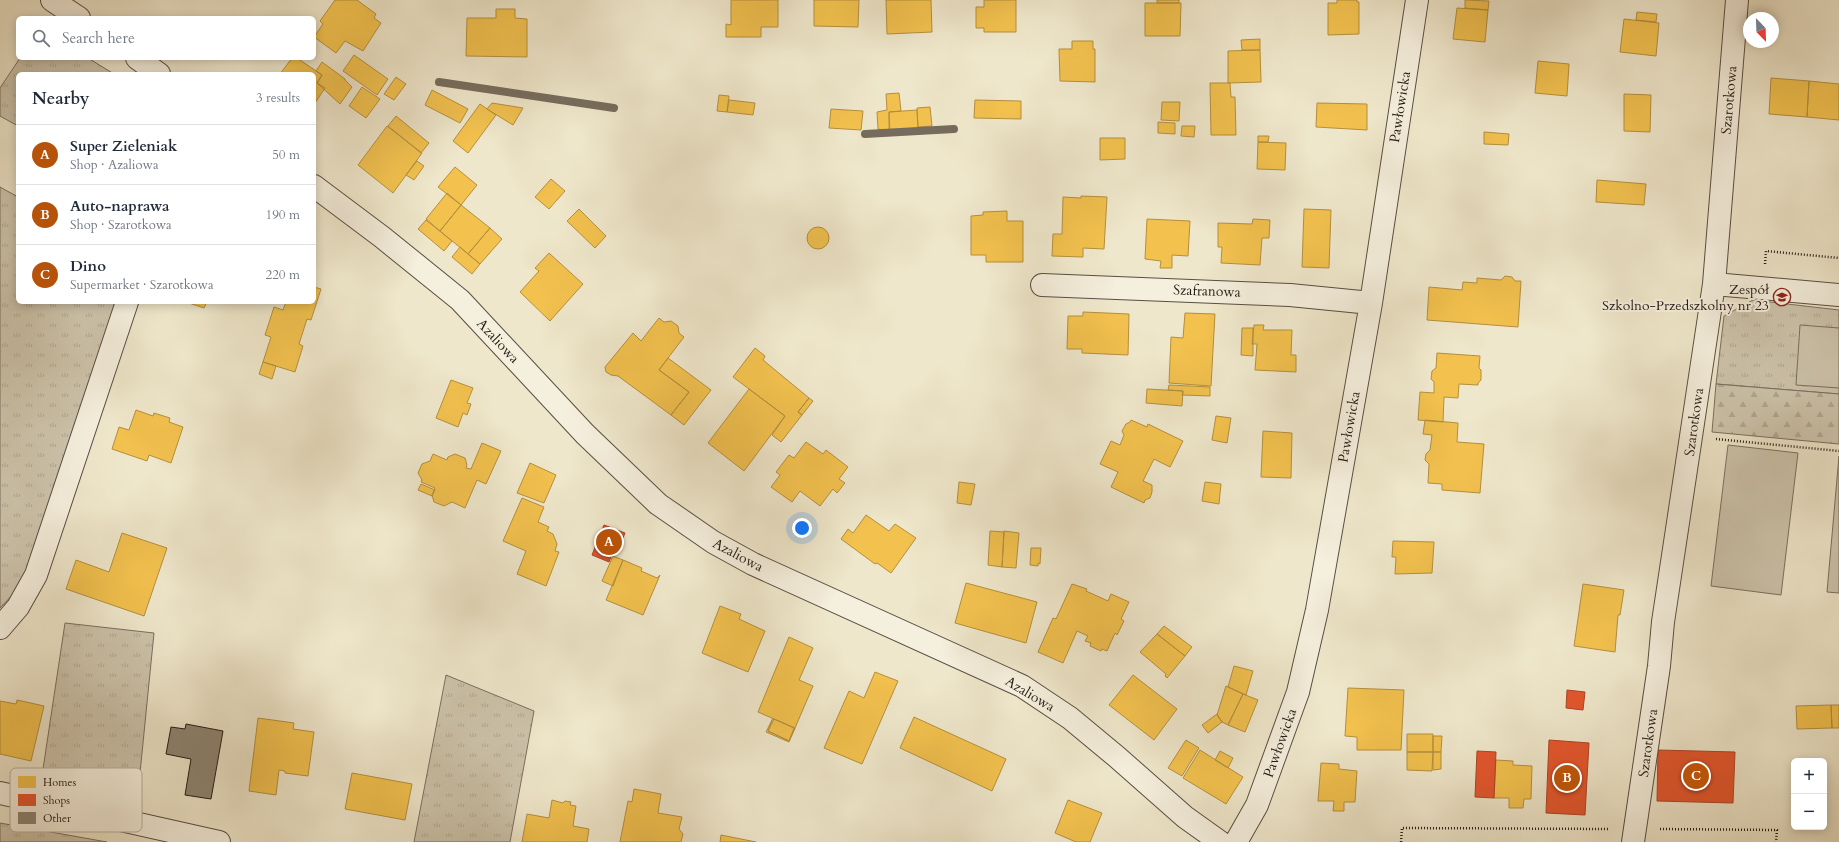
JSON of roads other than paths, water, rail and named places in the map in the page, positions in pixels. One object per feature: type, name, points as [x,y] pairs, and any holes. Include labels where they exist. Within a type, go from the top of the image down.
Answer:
[{"type":"street","points":[[52,0],[76,16]]},
{"type":"street","name":"Pawłowicka","points":[[1236,842],[1257,805],[1298,692],[1318,610],[1370,302],[1417,0]]},
{"type":"street","name":"Szarotkowa","points":[[1634,835],[1659,666],[1663,622],[1714,284],[1737,0]]},
{"type":"street","points":[[140,60],[156,72]]},
{"type":"street","name":"Azaliowa","points":[[316,188],[382,237],[460,300],[585,434],[658,504],[713,542],[754,564],[1022,686],[1070,718],[1117,756],[1185,817],[1220,842]]},
{"type":"street","points":[[1714,284],[1839,295]]},
{"type":"street","name":"Szafranowa","points":[[1042,285],[1290,295],[1370,302]]},
{"type":"street","points":[[0,628],[18,607],[36,575],[126,304]]},
{"type":"street","points":[[0,793],[10,795]]},
{"type":"street","points":[[142,825],[219,842]]},
{"type":"waterway","points":[[439,82],[614,108]]},
{"type":"waterway","points":[[865,134],[954,129]]},
{"type":"place","name":"Zespół Szkolno-Przedszkolny nr 23","points":[[1782,297]]},
{"type":"place","name":"Super Zieleniak","points":[[609,542]]},
{"type":"place","name":"Dino","points":[[1696,776]]},
{"type":"place","name":"Auto-naprawa","points":[[1567,778]]}]
